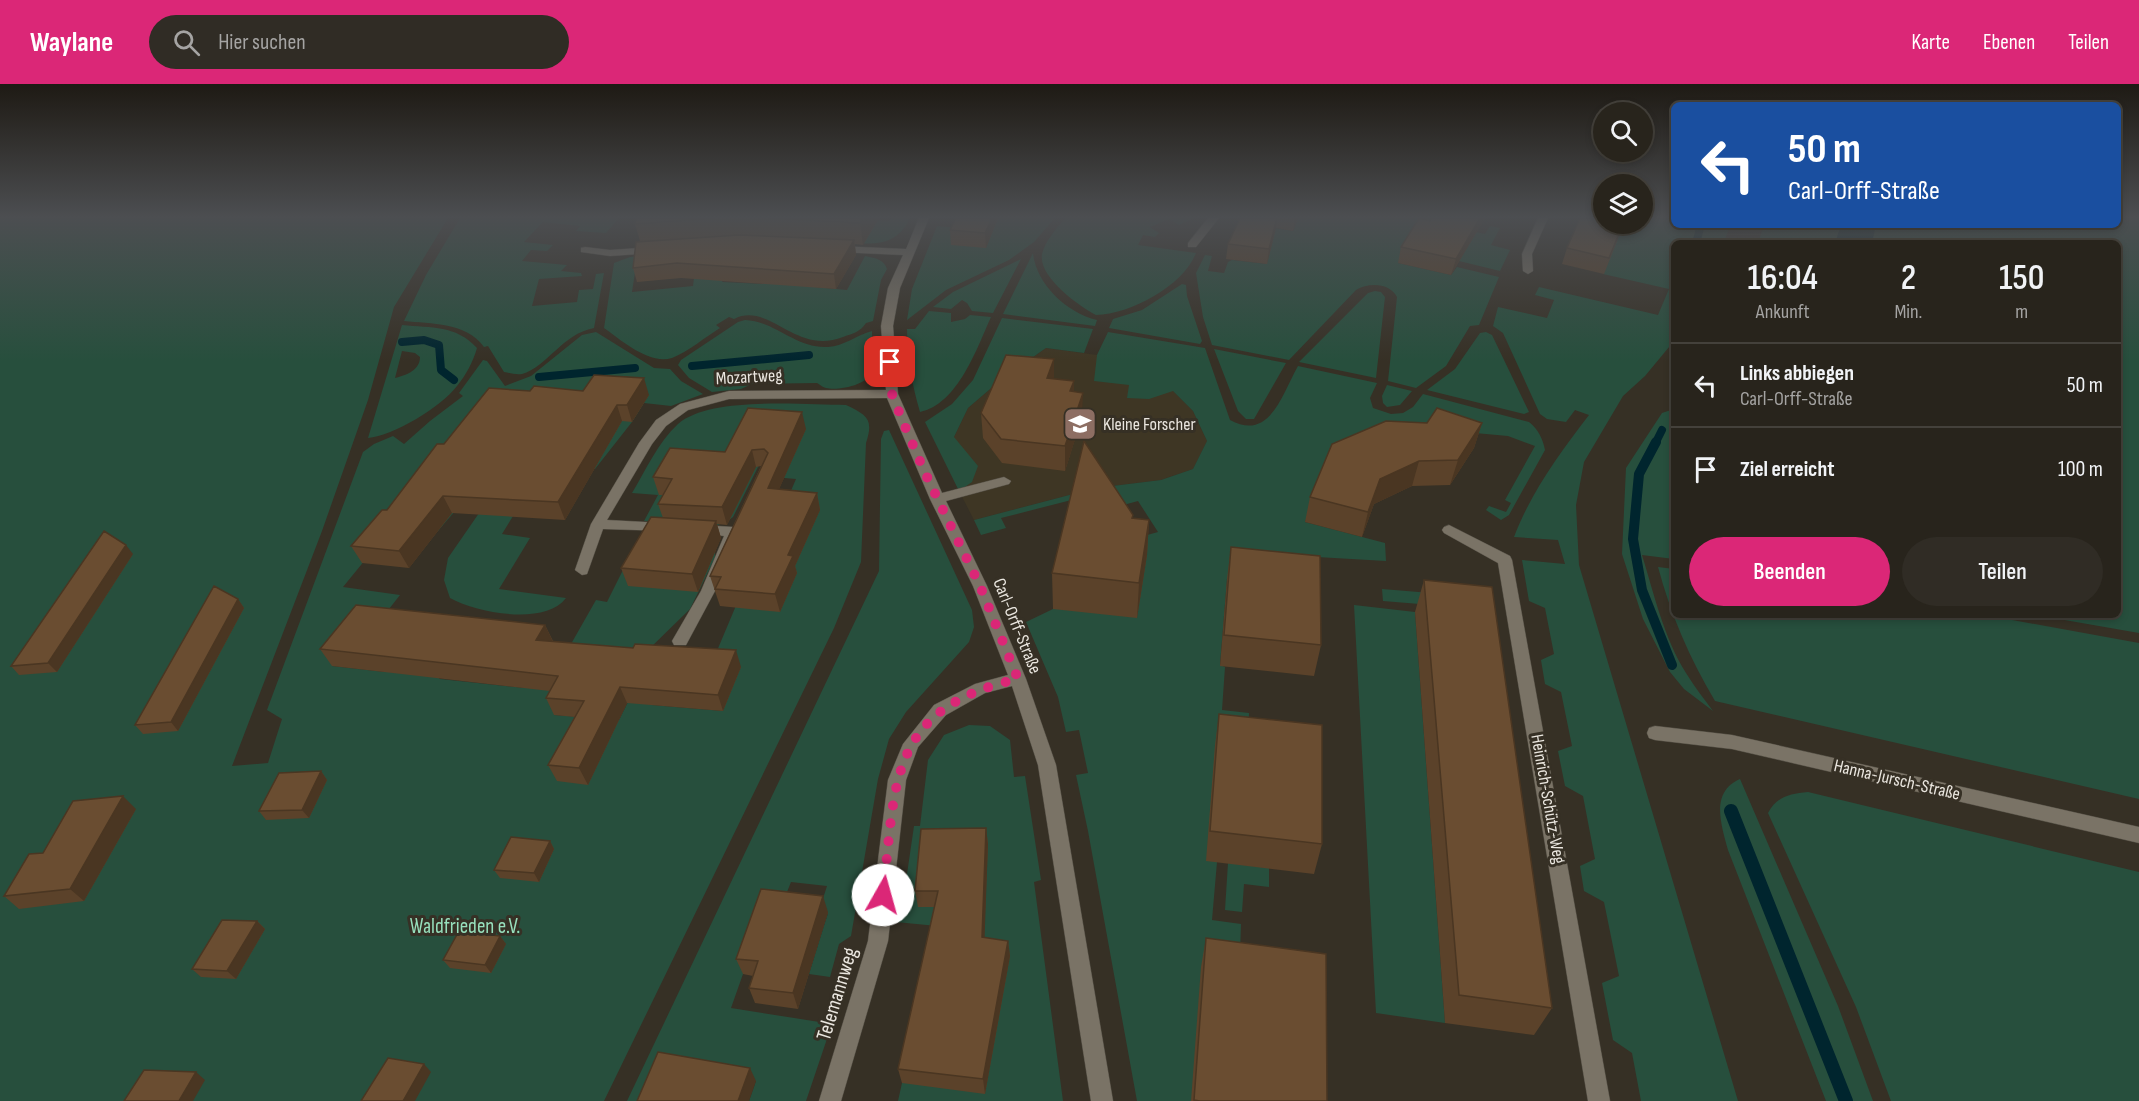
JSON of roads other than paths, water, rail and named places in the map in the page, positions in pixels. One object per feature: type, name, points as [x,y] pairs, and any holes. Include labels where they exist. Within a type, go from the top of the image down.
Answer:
[{"type":"street","name":"Carl-Orff-Straße","points":[[903,265],[894,288],[887,326],[892,394],[937,499],[980,586],[1018,679],[1047,765],[1102,1101]]},
{"type":"street","points":[[1528,265],[1528,271]]},
{"type":"street","name":"Mozartweg","points":[[582,570],[598,524],[661,423],[684,407],[729,395],[892,394]]},
{"type":"street","points":[[937,499],[1004,481]]},
{"type":"street","points":[[598,524],[682,529],[735,527],[708,591],[680,641]]},
{"type":"street","name":"Heinrich-Schütz-Weg","points":[[1449,530],[1505,560],[1523,674],[1548,795],[1583,989],[1599,1101]]},
{"type":"street","name":"Telemannweg","points":[[830,1101],[878,941],[897,780],[910,744],[940,710],[981,688],[1018,679]]},
{"type":"street","name":"Hanna-Jursch-Straße","points":[[1654,733],[1732,742],[2139,835]]},
{"type":"waterway","points":[[402,342],[424,340],[439,345],[441,370],[454,380]]},
{"type":"waterway","points":[[692,366],[809,355]]},
{"type":"waterway","points":[[539,377],[635,368]]},
{"type":"waterway","points":[[1656,442],[1662,430]]},
{"type":"waterway","points":[[1656,442],[1639,474],[1633,539],[1642,590],[1672,665]]},
{"type":"waterway","points":[[1731,811],[1846,1101]]},
{"type":"place","name":"Kleine Forscher","points":[[1080,424]]},
{"type":"park label","name":"Waldfrieden e.V.","points":[[465,926]]}]
